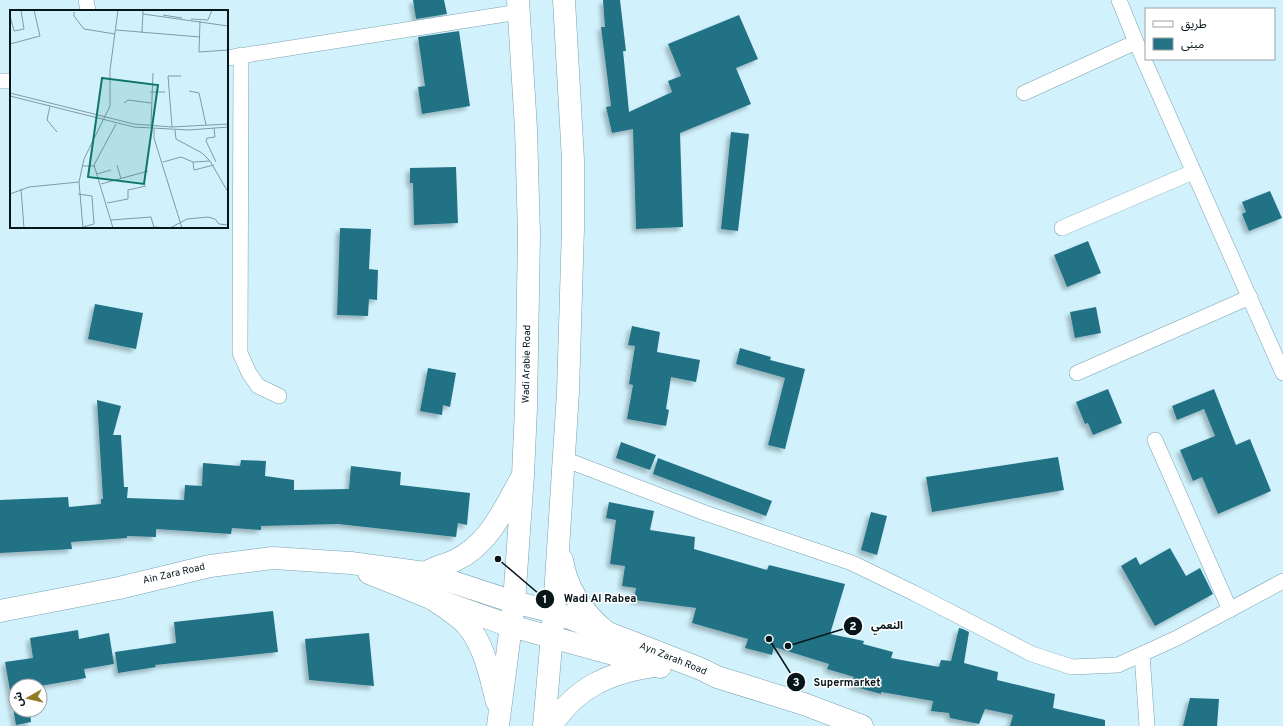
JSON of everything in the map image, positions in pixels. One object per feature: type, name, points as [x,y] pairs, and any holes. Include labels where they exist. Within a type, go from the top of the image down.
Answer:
[{"type":"main road","points":[[544,726],[554,612],[569,384],[573,190],[564,0]]},
{"type":"main road","name":"Wadi Arabie Road","points":[[499,719],[514,602],[523,475],[529,234],[526,129],[518,6]]},
{"type":"main road","points":[[425,573],[456,560],[472,550],[486,536],[523,475]]},
{"type":"main road","points":[[558,540],[565,575],[573,595],[592,620],[605,631]]},
{"type":"main road","name":"Ain Zara Road","points":[[0,611],[119,588],[210,566],[273,558],[351,562]]},
{"type":"main road","name":"Ayn Zarah Road","points":[[351,562],[425,573],[514,602],[554,612],[605,631],[717,677]]},
{"type":"main road","name":"Ayn Zarah Road","points":[[351,562],[359,570],[431,598],[511,626],[654,666],[698,676],[717,677]]},
{"type":"main road","points":[[431,598],[458,616],[473,633],[481,647],[499,719]]},
{"type":"main road","points":[[551,726],[558,715],[577,696],[600,680],[627,670],[654,666]]},
{"type":"main road","points":[[717,677],[804,704],[862,726]]},
{"type":"street","points":[[86,0],[88,10]]},
{"type":"street","points":[[1118,0],[1283,372]]},
{"type":"street","points":[[279,396],[258,386],[249,373],[240,353],[234,56],[518,6]]},
{"type":"street","points":[[1024,93],[1136,42]]},
{"type":"street","points":[[1062,228],[1193,172]]},
{"type":"street","points":[[1077,373],[1250,297]]},
{"type":"street","points":[[1155,440],[1230,610]]},
{"type":"street","points":[[564,459],[704,513],[852,563],[1038,656],[1072,667],[1118,665],[1177,638],[1283,582]]},
{"type":"street","points":[[1142,654],[1147,726]]},
{"type":"building","points":[[413,0],[444,0],[447,14],[416,19]]},
{"type":"building","points":[[603,0],[620,0],[626,51],[623,51],[629,112],[672,92],[668,81],[681,76],[668,44],[739,15],[758,59],[736,68],[751,104],[680,133],[683,227],[636,229],[633,129],[612,133],[606,107],[611,106],[601,27],[605,27]]},
{"type":"building","points":[[459,31],[470,106],[422,114],[418,87],[425,86],[418,37]]},
{"type":"building","points":[[731,132],[749,134],[738,231],[721,229]]},
{"type":"building","points":[[456,167],[458,223],[414,225],[413,183],[410,183],[410,168]]},
{"type":"building","points":[[1270,191],[1282,218],[1249,231],[1242,214],[1246,212],[1242,202]]},
{"type":"building","points":[[340,228],[371,229],[369,269],[378,270],[377,300],[369,299],[368,316],[337,315]]},
{"type":"building","points":[[1088,241],[1101,273],[1067,287],[1054,255]]},
{"type":"building","points":[[95,304],[143,313],[136,349],[88,339]]},
{"type":"building","points":[[1096,307],[1101,333],[1075,338],[1070,312]]},
{"type":"building","points":[[632,326],[660,332],[657,352],[700,360],[696,382],[671,377],[666,409],[669,410],[666,426],[627,419],[633,385],[629,384],[635,346],[628,345]]},
{"type":"building","points":[[740,348],[771,357],[770,360],[805,369],[785,449],[768,445],[785,378],[736,364]]},
{"type":"building","points":[[428,368],[456,373],[450,407],[443,405],[442,415],[420,411]]},
{"type":"building","points":[[1108,389],[1122,423],[1093,435],[1088,423],[1085,424],[1076,402]]},
{"type":"building","points":[[1214,389],[1236,445],[1250,439],[1271,491],[1218,514],[1202,477],[1193,481],[1180,450],[1215,436],[1204,409],[1177,420],[1172,406]]},
{"type":"building","points":[[97,400],[121,406],[113,435],[121,435],[124,487],[128,487],[127,498],[184,500],[185,485],[202,486],[203,463],[240,466],[241,460],[266,461],[265,476],[294,480],[294,490],[349,489],[351,466],[401,472],[400,485],[470,493],[467,525],[458,523],[456,537],[338,524],[261,526],[261,530],[232,528],[231,534],[156,529],[156,537],[127,536],[127,538],[71,542],[72,549],[0,553],[0,500],[68,497],[69,507],[101,504],[101,499],[103,499]]},
{"type":"building","points":[[621,442],[656,455],[650,470],[616,458]]},
{"type":"building","points":[[1058,457],[1064,490],[932,512],[926,477]]},
{"type":"building","points":[[658,458],[772,501],[766,516],[653,474]]},
{"type":"building","points":[[609,502],[654,511],[650,530],[695,537],[694,549],[767,570],[769,565],[845,584],[830,634],[864,641],[863,644],[893,652],[891,658],[939,667],[941,660],[951,661],[959,628],[963,629],[969,632],[964,663],[998,672],[997,680],[1055,694],[1053,708],[1105,720],[1105,726],[1010,726],[1013,715],[985,709],[979,724],[950,718],[949,713],[931,711],[933,701],[881,692],[881,694],[852,686],[854,677],[827,669],[829,664],[774,647],[772,655],[745,648],[748,639],[692,623],[696,608],[634,600],[636,588],[622,586],[625,566],[610,564],[616,520],[606,518]]},
{"type":"building","points":[[871,512],[887,516],[877,555],[861,550]]},
{"type":"building","points":[[1170,548],[1186,576],[1200,568],[1213,594],[1155,626],[1121,566],[1136,557],[1140,565]]},
{"type":"building","points":[[273,611],[278,652],[155,665],[156,667],[118,673],[115,652],[176,643],[174,622]]},
{"type":"building","points":[[78,630],[79,639],[109,633],[114,664],[84,669],[86,678],[48,685],[48,678],[8,679],[5,662],[33,658],[30,638]]},
{"type":"building","points":[[369,633],[374,686],[309,680],[305,639]]},
{"type":"building","points":[[1190,698],[1219,699],[1217,726],[1183,726]]},
{"type":"building","points":[[15,718],[31,718],[31,722],[16,725]]},
{"type":"place","name":"Wadi Al Rabea","points":[[498,559]]},
{"type":"place","name":"Supermarket","points":[[769,639]]},
{"type":"place","name":"النعمي","points":[[788,646]]}]
